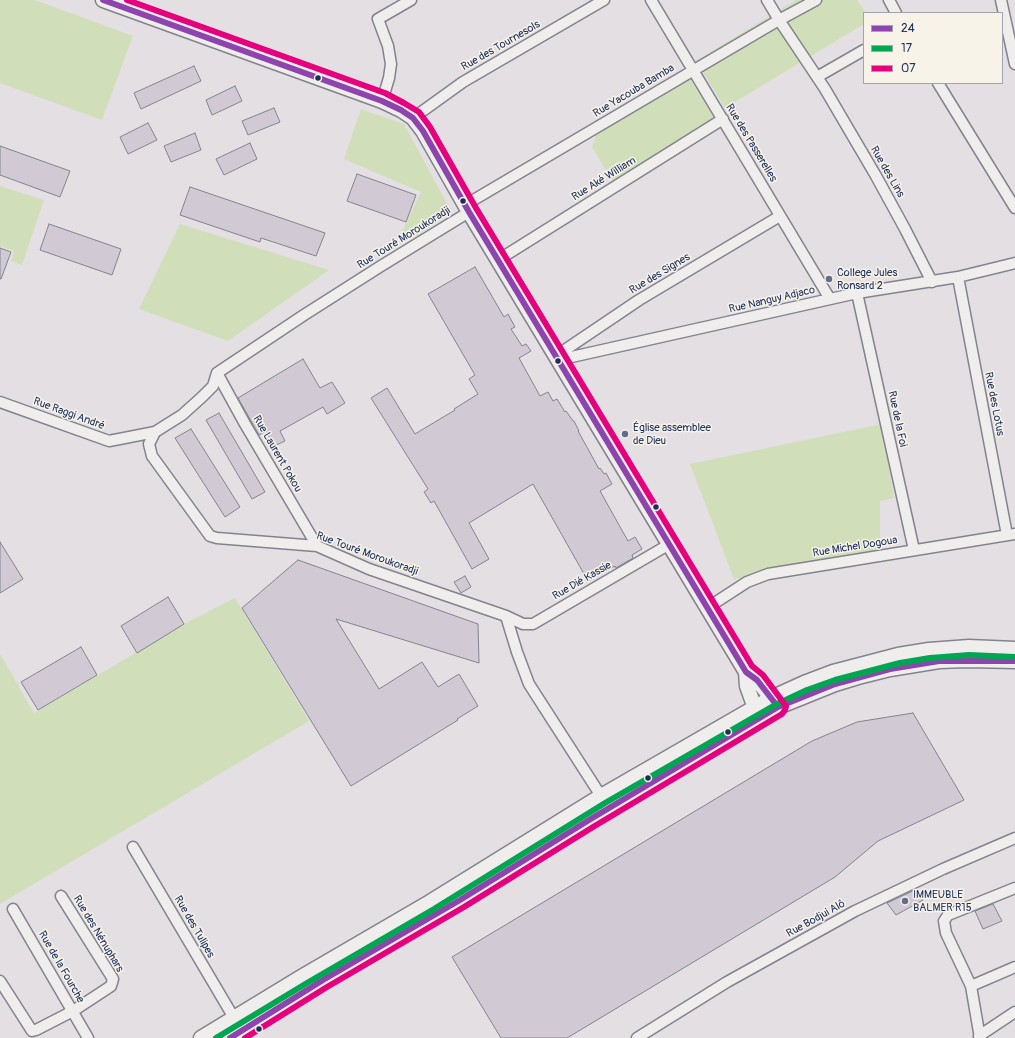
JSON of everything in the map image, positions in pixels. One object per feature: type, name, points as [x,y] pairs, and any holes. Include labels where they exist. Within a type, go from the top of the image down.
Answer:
[{"type":"main road","points":[[103,0],[382,101],[401,110],[413,118],[423,131],[467,209],[706,608],[746,672],[757,680],[775,702]]},
{"type":"main road","points":[[202,1038],[430,902],[601,796],[775,702],[804,683],[828,674],[898,655],[929,650],[969,647],[1015,649]]},
{"type":"main road","points":[[775,702],[858,677],[909,665],[939,661],[1015,661]]},
{"type":"main road","points":[[746,672],[747,686],[756,712]]},
{"type":"main road","points":[[230,1038],[361,958],[460,900],[589,820],[756,712]]},
{"type":"street","points":[[382,101],[389,78],[391,64],[388,46],[378,19],[411,0]]},
{"type":"street","name":"Rue des Tournesols","points":[[413,118],[463,82],[604,0]]},
{"type":"street","name":"Rue des Passerelles","points":[[651,0],[830,299]]},
{"type":"street","name":"Rue des Lins","points":[[767,0],[778,20],[817,76],[876,176],[932,282]]},
{"type":"street","name":"Rue Yacouba Bamba","points":[[467,209],[694,70],[778,20],[816,0]]},
{"type":"street","points":[[889,0],[895,12]]},
{"type":"street","points":[[1001,0],[1015,64]]},
{"type":"street","points":[[817,76],[863,51]]},
{"type":"street","points":[[939,84],[1015,208]]},
{"type":"street","name":"Rue Aké William","points":[[498,260],[723,119]]},
{"type":"street","name":"Rue Touré Moroukoradji","points":[[217,373],[380,266],[394,259],[467,209]]},
{"type":"street","name":"Rue des Signes","points":[[557,358],[639,300],[780,216]]},
{"type":"street","name":"Rue Nanguy Adjaco","points":[[557,358],[857,292],[932,282],[1015,263]]},
{"type":"street","name":"Rue des Lotus","points":[[958,277],[1011,534]]},
{"type":"street","name":"Rue de la Foi","points":[[857,292],[914,550]]},
{"type":"street","points":[[155,432],[182,416],[202,397],[213,386],[217,373]]},
{"type":"street","name":"Rue Laurent Pokou","points":[[217,373],[317,546]]},
{"type":"street","name":"Rue Raggi André","points":[[0,402],[109,441],[155,432]]},
{"type":"street","name":"Rue Touré Moroukoradji","points":[[155,432],[149,444],[152,456],[210,536],[217,538],[317,546],[369,569],[506,616]]},
{"type":"street","name":"Rue Michel Dogoua","points":[[706,608],[747,582],[768,574],[1011,534]]},
{"type":"street","name":"Rue Dié Kassie","points":[[506,616],[523,624],[533,624],[668,545]]},
{"type":"street","points":[[506,616],[529,684],[601,796]]},
{"type":"street","name":"Rue Bodjui Alô","points":[[637,1038],[727,982],[855,911],[1015,838]]},
{"type":"street","name":"Rue des Tulipes","points":[[133,847],[234,1018]]},
{"type":"street","points":[[1015,888],[948,915],[944,921],[946,933],[971,986],[980,1037],[1015,1012]]},
{"type":"street","name":"Rue des Nénuphars","points":[[0,982],[32,1031],[73,1011],[111,986],[113,979],[61,896]]},
{"type":"street","name":"Rue de la Fourche","points":[[13,909],[88,1038]]},
{"type":"street","points":[[971,986],[1015,967]]},
{"type":"green space","points":[[0,0],[35,0],[133,36],[102,120],[0,83]]},
{"type":"green space","points":[[796,0],[857,0],[865,12],[863,12],[863,25],[725,108],[696,61]]},
{"type":"green space","points":[[685,70],[716,122],[613,182],[592,147],[600,124]]},
{"type":"green space","points":[[361,109],[404,124],[452,213],[415,237],[402,232],[421,192],[344,159]]},
{"type":"green space","points":[[0,186],[44,200],[22,265],[11,261],[14,251],[0,246]]},
{"type":"green space","points":[[180,224],[329,270],[228,341],[139,309]]},
{"type":"green space","points":[[882,424],[894,498],[880,501],[880,550],[734,579],[690,464]]},
{"type":"green space","points":[[235,598],[309,721],[0,904],[0,654],[34,713],[184,624]]},
{"type":"building","points":[[194,66],[201,81],[141,109],[134,93]]},
{"type":"building","points":[[235,86],[242,101],[212,115],[206,100]]},
{"type":"building","points":[[274,108],[280,122],[248,135],[242,121]]},
{"type":"building","points":[[148,123],[157,140],[128,154],[120,137]]},
{"type":"building","points":[[195,133],[201,150],[171,162],[164,146]]},
{"type":"building","points":[[250,143],[257,159],[224,175],[216,159]]},
{"type":"building","points":[[0,146],[70,171],[60,197],[0,175]]},
{"type":"building","points":[[357,174],[416,195],[406,222],[347,201]]},
{"type":"building","points":[[190,187],[325,233],[316,256],[261,238],[260,242],[180,215]]},
{"type":"building","points":[[49,224],[121,249],[112,275],[40,250]]},
{"type":"building","points":[[0,248],[11,252],[1,279],[0,279]]},
{"type":"building","points":[[475,267],[504,317],[508,314],[515,327],[511,329],[522,346],[526,344],[531,351],[519,358],[540,396],[548,392],[553,401],[557,399],[565,412],[566,411],[574,421],[599,469],[600,468],[604,474],[606,473],[612,484],[600,491],[628,541],[635,537],[642,549],[632,555],[633,558],[588,581],[533,484],[469,523],[489,559],[472,569],[434,501],[431,503],[424,492],[428,489],[371,398],[387,388],[415,434],[478,394],[469,379],[475,375],[428,294]]},
{"type":"building","points":[[303,359],[320,388],[332,382],[345,403],[327,414],[323,407],[280,431],[285,441],[274,446],[266,431],[259,435],[238,398]]},
{"type":"building","points":[[219,413],[265,492],[252,499],[206,420]]},
{"type":"building","points":[[191,429],[240,507],[225,517],[175,438]]},
{"type":"building","points":[[0,542],[23,579],[0,593]]},
{"type":"building","points":[[298,560],[478,624],[479,663],[336,619],[379,689],[422,662],[438,687],[459,674],[478,706],[351,786],[242,608]]},
{"type":"building","points":[[465,576],[471,587],[461,593],[454,582]]},
{"type":"building","points":[[168,597],[184,624],[137,653],[121,626]]},
{"type":"building","points":[[81,647],[97,675],[38,710],[21,682]]},
{"type":"building","points":[[913,713],[964,800],[878,841],[835,877],[567,1038],[501,1038],[452,957],[812,741],[857,722]]},
{"type":"building","name":"IMMEUBLE BALMER R15","points":[[917,889],[923,900],[896,915],[887,903]]},
{"type":"building","points":[[993,904],[1002,921],[983,929],[975,911]]},
{"type":"transit line","name":"24","points":[[103,0],[382,101],[401,110],[413,118],[423,131],[469,212],[746,672],[757,680],[778,707]]},
{"type":"transit line","name":"07","points":[[127,0],[385,93],[419,112],[430,127],[476,208],[752,666],[763,675],[786,706],[782,714],[593,827],[464,907],[327,987],[245,1038]]},
{"type":"transit line","name":"17","points":[[216,1038],[434,909],[605,803],[775,705],[807,690],[835,680],[900,663],[930,658],[969,655],[1015,657]]},
{"type":"transit line","name":"24","points":[[230,1038],[323,980],[460,900],[589,820],[778,707],[835,684],[890,669],[939,661],[1015,661]]},
{"type":"place","name":"College Jules Ronsard 2","points":[[829,279]]},
{"type":"place","name":"Église assemblee de Dieu","points":[[625,434]]},
{"type":"place","name":"IMMEUBLE BALMER R15","points":[[905,901]]}]
